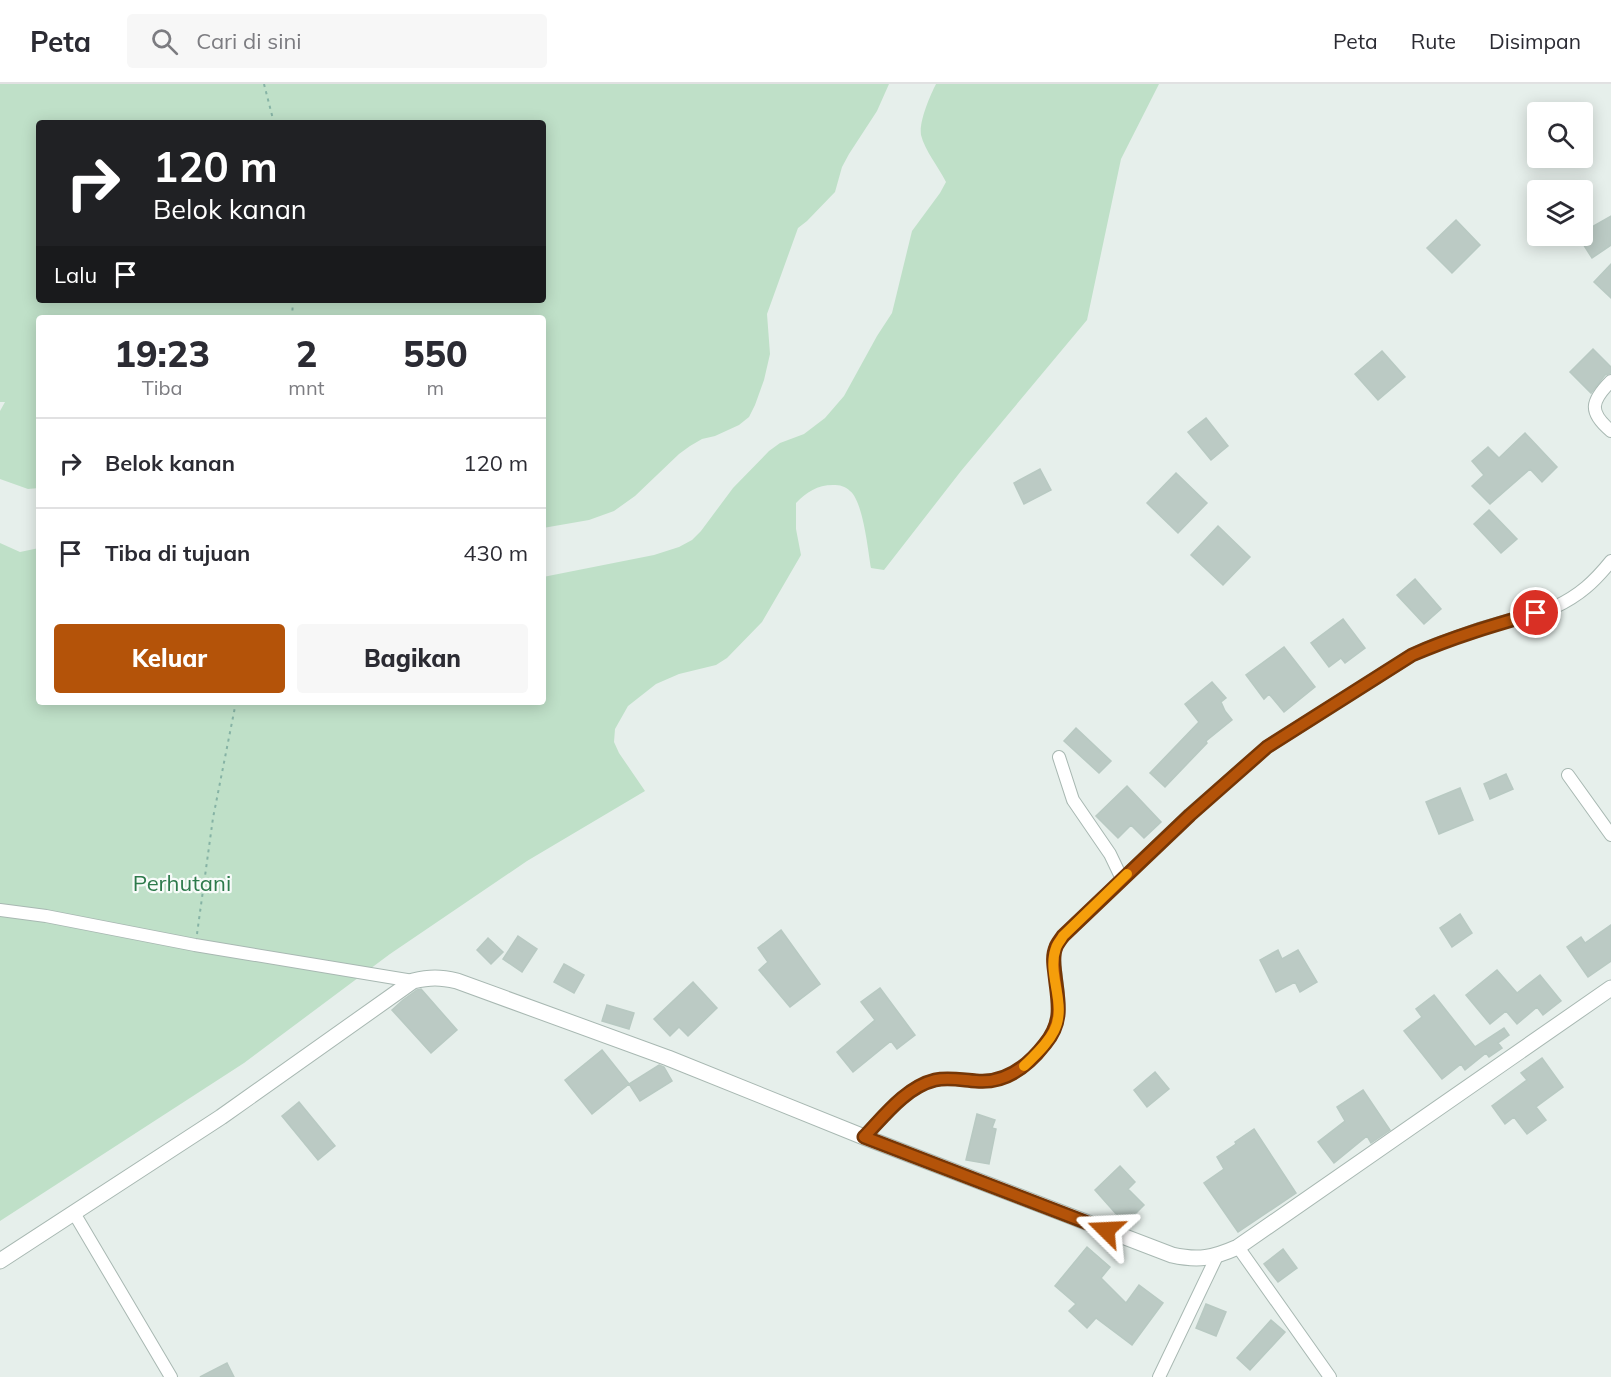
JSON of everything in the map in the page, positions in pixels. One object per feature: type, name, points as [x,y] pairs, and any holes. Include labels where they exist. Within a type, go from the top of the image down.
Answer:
[{"type":"street","points":[[1611,381],[1596,397],[1594,404],[1599,421],[1611,431]]},
{"type":"street","points":[[864,1137],[894,1106],[918,1087],[933,1080],[947,1078],[993,1082],[1023,1067],[1045,1045],[1055,1030],[1060,1014],[1053,962],[1056,948],[1063,936],[1190,815],[1267,747],[1412,655],[1470,632],[1555,607],[1569,600],[1586,589],[1611,561]]},
{"type":"street","points":[[1059,757],[1073,800],[1110,854],[1122,879]]},
{"type":"street","points":[[1568,775],[1611,835]]},
{"type":"street","points":[[0,910],[46,916],[195,945],[413,981]]},
{"type":"street","points":[[0,1261],[221,1117],[413,981],[428,977],[457,981],[668,1058],[864,1137],[1172,1255],[1193,1259],[1218,1256],[1238,1247],[1611,988]]},
{"type":"street","points":[[74,1213],[171,1377]]},
{"type":"street","points":[[1238,1247],[1330,1377]]},
{"type":"street","points":[[1159,1377],[1218,1256]]},
{"type":"path","points":[[264,84],[273,120]]},
{"type":"path","points":[[195,945],[213,818],[235,705]]},
{"type":"green space","points":[[0,84],[889,84],[877,111],[842,167],[835,192],[798,228],[767,314],[770,354],[764,380],[749,417],[739,425],[690,446],[635,496],[614,511],[589,520],[546,527],[546,315],[36,315],[36,488],[28,489],[0,479],[0,411],[5,402],[0,402]]},
{"type":"green space","name":"Perhutani","points":[[936,84],[1159,84],[1121,159],[1087,320],[961,471],[884,570],[871,568],[862,515],[855,496],[842,486],[833,485],[822,486],[808,492],[796,503],[796,529],[801,555],[762,622],[727,658],[716,665],[679,674],[656,684],[628,706],[615,729],[614,742],[619,753],[645,791],[527,861],[390,954],[244,1063],[0,1221],[0,543],[20,552],[36,549],[36,705],[546,705],[546,576],[654,555],[692,540],[733,488],[769,451],[780,443],[804,434],[825,418],[844,396],[892,313],[912,231],[946,182],[921,135],[923,116]]},
{"type":"building","points":[[1611,216],[1611,245],[1592,258],[1584,246],[1593,246],[1593,226]]},
{"type":"building","points":[[1456,220],[1480,245],[1452,273],[1427,248]]},
{"type":"building","points":[[1611,264],[1611,298],[1594,282]]},
{"type":"building","points":[[1593,349],[1611,367],[1611,373],[1605,375],[1591,393],[1570,372]]},
{"type":"building","points":[[1382,351],[1405,377],[1378,400],[1355,374]]},
{"type":"building","points":[[1206,418],[1228,446],[1211,460],[1188,432]]},
{"type":"building","points":[[1525,433],[1557,467],[1542,482],[1530,469],[1490,504],[1472,486],[1484,475],[1472,461],[1488,447],[1499,458]]},
{"type":"building","points":[[1040,469],[1051,490],[1024,504],[1014,483]]},
{"type":"building","points":[[1176,473],[1207,503],[1178,533],[1147,503]]},
{"type":"building","points":[[1489,510],[1517,539],[1501,553],[1474,524]]},
{"type":"building","points":[[1218,526],[1250,557],[1223,585],[1191,555]]},
{"type":"building","points":[[1415,579],[1441,609],[1424,624],[1397,595]]},
{"type":"building","points":[[1343,619],[1365,648],[1345,663],[1341,658],[1329,667],[1311,643]]},
{"type":"building","points":[[1284,647],[1315,687],[1284,712],[1269,694],[1264,699],[1246,675]]},
{"type":"building","points":[[1212,682],[1226,698],[1221,702],[1232,720],[1206,741],[1207,743],[1165,787],[1150,773],[1199,722],[1185,704]]},
{"type":"building","points":[[1076,728],[1111,761],[1099,773],[1064,741]]},
{"type":"building","points":[[1506,774],[1513,789],[1490,799],[1484,784]]},
{"type":"building","points":[[1127,786],[1161,822],[1144,838],[1131,825],[1118,838],[1096,816]]},
{"type":"building","points":[[1460,788],[1473,820],[1439,834],[1426,802]]},
{"type":"building","points":[[1460,914],[1472,933],[1452,947],[1440,928]]},
{"type":"building","points":[[1611,925],[1611,961],[1588,977],[1567,947],[1581,937],[1585,943]]},
{"type":"building","points":[[781,930],[820,984],[790,1007],[759,970],[768,962],[758,948]]},
{"type":"building","points":[[518,936],[537,949],[522,972],[503,959]]},
{"type":"building","points":[[488,938],[503,952],[491,964],[477,950]]},
{"type":"building","points":[[1278,950],[1282,959],[1298,950],[1317,982],[1300,992],[1295,982],[1276,992],[1260,960]]},
{"type":"building","points":[[564,964],[584,975],[574,993],[554,982]]},
{"type":"building","points":[[1497,970],[1517,993],[1540,975],[1561,1001],[1543,1015],[1537,1007],[1517,1024],[1506,1011],[1490,1024],[1466,995]]},
{"type":"building","points":[[693,982],[717,1008],[688,1036],[679,1027],[670,1036],[654,1019]]},
{"type":"building","points":[[880,988],[915,1035],[897,1049],[891,1041],[853,1072],[837,1052],[875,1020],[861,1002]]},
{"type":"building","points":[[421,989],[457,1030],[431,1053],[392,1010]]},
{"type":"building","points":[[1434,995],[1475,1047],[1504,1028],[1509,1035],[1498,1043],[1502,1048],[1489,1057],[1486,1053],[1465,1070],[1461,1064],[1442,1079],[1404,1031],[1422,1017],[1416,1009]]},
{"type":"building","points":[[607,1005],[634,1013],[629,1029],[602,1021]]},
{"type":"building","points":[[602,1050],[629,1084],[592,1114],[565,1080]]},
{"type":"building","points":[[1542,1058],[1563,1087],[1536,1107],[1546,1120],[1527,1134],[1514,1117],[1505,1124],[1492,1106],[1527,1080],[1521,1073]]},
{"type":"building","points":[[659,1065],[664,1067],[672,1081],[640,1101],[629,1084]]},
{"type":"building","points":[[1155,1072],[1169,1089],[1147,1107],[1134,1090]]},
{"type":"building","points":[[1363,1090],[1390,1130],[1371,1143],[1367,1136],[1334,1163],[1318,1142],[1345,1121],[1337,1107]]},
{"type":"building","points":[[299,1102],[335,1146],[318,1160],[282,1116]]},
{"type":"building","points":[[977,1114],[995,1120],[992,1128],[996,1129],[989,1164],[966,1160]]},
{"type":"building","points":[[1254,1129],[1296,1193],[1238,1232],[1204,1183],[1224,1169],[1217,1157]]},
{"type":"building","points":[[1120,1166],[1135,1182],[1128,1189],[1144,1205],[1125,1224],[1095,1190]]},
{"type":"building","points":[[1087,1247],[1110,1267],[1101,1278],[1126,1303],[1139,1285],[1163,1303],[1132,1345],[1096,1318],[1087,1328],[1069,1311],[1076,1304],[1055,1286]]},
{"type":"building","points":[[1283,1249],[1297,1268],[1278,1282],[1264,1264]]},
{"type":"building","points":[[1206,1304],[1226,1312],[1216,1336],[1196,1328]]},
{"type":"building","points":[[1271,1320],[1285,1332],[1250,1370],[1237,1358]]},
{"type":"building","points":[[227,1363],[234,1377],[200,1377]]},
{"type":"slow traffic","points":[[1024,1066],[1045,1045],[1055,1030],[1060,1014],[1053,962],[1056,948],[1063,936],[1127,874]]},
{"type":"route","points":[[1106,1230],[864,1137],[902,1098],[933,1080],[947,1078],[993,1082],[1023,1067],[1045,1045],[1055,1030],[1060,1014],[1053,962],[1056,948],[1063,936],[1190,815],[1267,747],[1412,655],[1479,628],[1536,613]]}]
